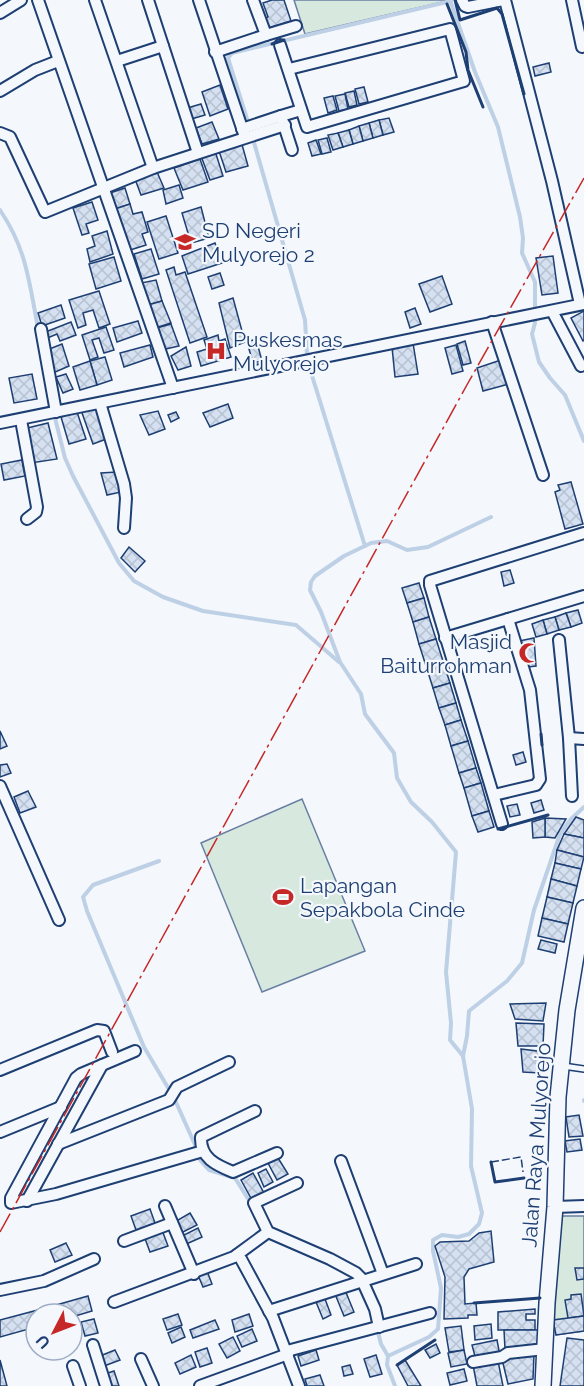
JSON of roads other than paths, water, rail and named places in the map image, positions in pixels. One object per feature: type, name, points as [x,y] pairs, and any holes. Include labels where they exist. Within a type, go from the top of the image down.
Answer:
[{"type":"main road","name":"Jalan Raya Mulyorejo","points":[[543,1386],[555,1207],[558,1097],[567,1010],[583,914]]},
{"type":"street","points":[[0,13],[21,0]]},
{"type":"street","points":[[38,0],[173,388]]},
{"type":"street","points":[[95,0],[153,168]]},
{"type":"street","points":[[148,0],[198,153]]},
{"type":"street","points":[[199,0],[243,133]]},
{"type":"street","points":[[253,0],[266,35]]},
{"type":"street","points":[[0,423],[582,304],[504,0],[468,7],[462,0]]},
{"type":"street","points":[[572,0],[582,47]]},
{"type":"street","points":[[215,52],[296,26]]},
{"type":"street","points":[[0,133],[10,137],[45,212],[153,168],[198,153],[243,133],[284,125],[307,128],[464,81],[450,29],[289,69]]},
{"type":"street","points":[[279,45],[289,69],[307,128]]},
{"type":"street","points":[[117,61],[163,46]]},
{"type":"street","points":[[0,92],[35,70],[58,61]]},
{"type":"street","points":[[284,125],[301,110]]},
{"type":"street","points":[[284,125],[292,150]]},
{"type":"street","points":[[548,312],[581,366]]},
{"type":"street","points":[[492,322],[543,475]]},
{"type":"street","points":[[41,329],[56,412]]},
{"type":"street","points":[[100,403],[124,484],[126,498],[124,528]]},
{"type":"street","points":[[21,420],[37,507],[36,512],[27,519]]},
{"type":"street","points":[[502,824],[445,638],[430,581],[584,533]]},
{"type":"street","points":[[445,638],[584,596]]},
{"type":"street","points":[[494,795],[536,785],[540,779],[530,690],[508,619]]},
{"type":"street","points":[[559,640],[569,738],[572,796]]},
{"type":"street","points":[[569,738],[584,739]]},
{"type":"street","points":[[0,786],[59,920]]},
{"type":"street","points":[[0,1070],[97,1029],[104,1031],[112,1053]]},
{"type":"street","points":[[135,1051],[76,1078],[10,1201],[13,1204],[27,1201],[203,1151]]},
{"type":"street","points":[[58,1144],[169,1100],[177,1087],[229,1062]]},
{"type":"street","points":[[27,1201],[102,1065]]},
{"type":"street","points":[[0,1132],[62,1105],[77,1109]]},
{"type":"street","points":[[255,1111],[203,1135],[200,1139],[203,1151],[209,1161],[233,1172],[277,1153]]},
{"type":"street","points":[[38,1149],[51,1155]]},
{"type":"street","points":[[341,1161],[382,1274]]},
{"type":"street","points":[[297,1184],[254,1203],[267,1233],[351,1269],[375,1309],[377,1327]]},
{"type":"street","points":[[165,1206],[194,1274]]},
{"type":"street","points":[[555,1207],[584,1206]]},
{"type":"street","points":[[124,1241],[172,1223]]},
{"type":"street","points":[[114,1302],[194,1274],[237,1255],[267,1233]]},
{"type":"street","points":[[237,1255],[242,1259],[269,1311],[288,1353],[299,1386]]},
{"type":"street","points":[[0,1290],[44,1281],[94,1259]]},
{"type":"street","points":[[269,1311],[416,1264]]},
{"type":"street","points":[[200,1386],[216,1383],[288,1353],[430,1313]]},
{"type":"street","points":[[93,1345],[106,1386]]},
{"type":"street","points":[[473,1362],[502,1357],[508,1353],[545,1349]]},
{"type":"street","points":[[141,1359],[153,1386]]},
{"type":"street","points":[[73,1366],[80,1386]]},
{"type":"lane","points":[[561,1066],[584,1069]]},
{"type":"waterway","points":[[450,0],[475,72],[498,127],[520,217],[523,238],[522,253],[535,282],[535,323],[532,334],[539,362],[565,395],[584,441]]},
{"type":"waterway","points":[[248,122],[228,58],[232,53],[451,1]]},
{"type":"waterway","points":[[253,139],[305,320],[307,354]]},
{"type":"waterway","points":[[0,210],[22,253],[38,328]]},
{"type":"waterway","points":[[309,366],[365,546]]},
{"type":"waterway","points":[[55,418],[65,458],[73,476],[119,563],[134,581],[163,597],[203,611],[296,625],[339,662]]},
{"type":"waterway","points":[[463,1056],[450,1040],[451,1023],[446,972],[456,852],[432,822],[411,802],[397,778],[394,753],[365,714],[361,694],[340,662],[310,590],[315,576],[344,556],[371,543],[387,541],[407,550],[428,547],[491,517]]},
{"type":"waterway","points":[[388,1356],[429,1337],[438,1329],[441,1288],[433,1251],[433,1240],[442,1235],[458,1237],[469,1234],[479,1224],[482,1213],[471,1166],[472,1109],[463,1056],[469,1011],[507,981],[522,963],[534,910],[560,834],[584,807]]},
{"type":"waterway","points":[[159,861],[93,885],[83,897],[144,1047],[170,1091]]},
{"type":"waterway","points":[[175,1100],[196,1147]]},
{"type":"waterway","points":[[200,1160],[209,1170],[235,1178],[252,1205]]},
{"type":"waterway","points":[[377,1328],[381,1344],[388,1356],[387,1365],[395,1386]]},
{"type":"place","name":"SD Negeri Mulyorejo 2","points":[[185,242]]},
{"type":"place","name":"Puskesmas Mulyorejo","points":[[216,351]]},
{"type":"place","name":"Masjid Baiturrohman","points":[[529,653]]},
{"type":"place","name":"Lapangan Sepakbola Cinde","points":[[283,897]]}]
